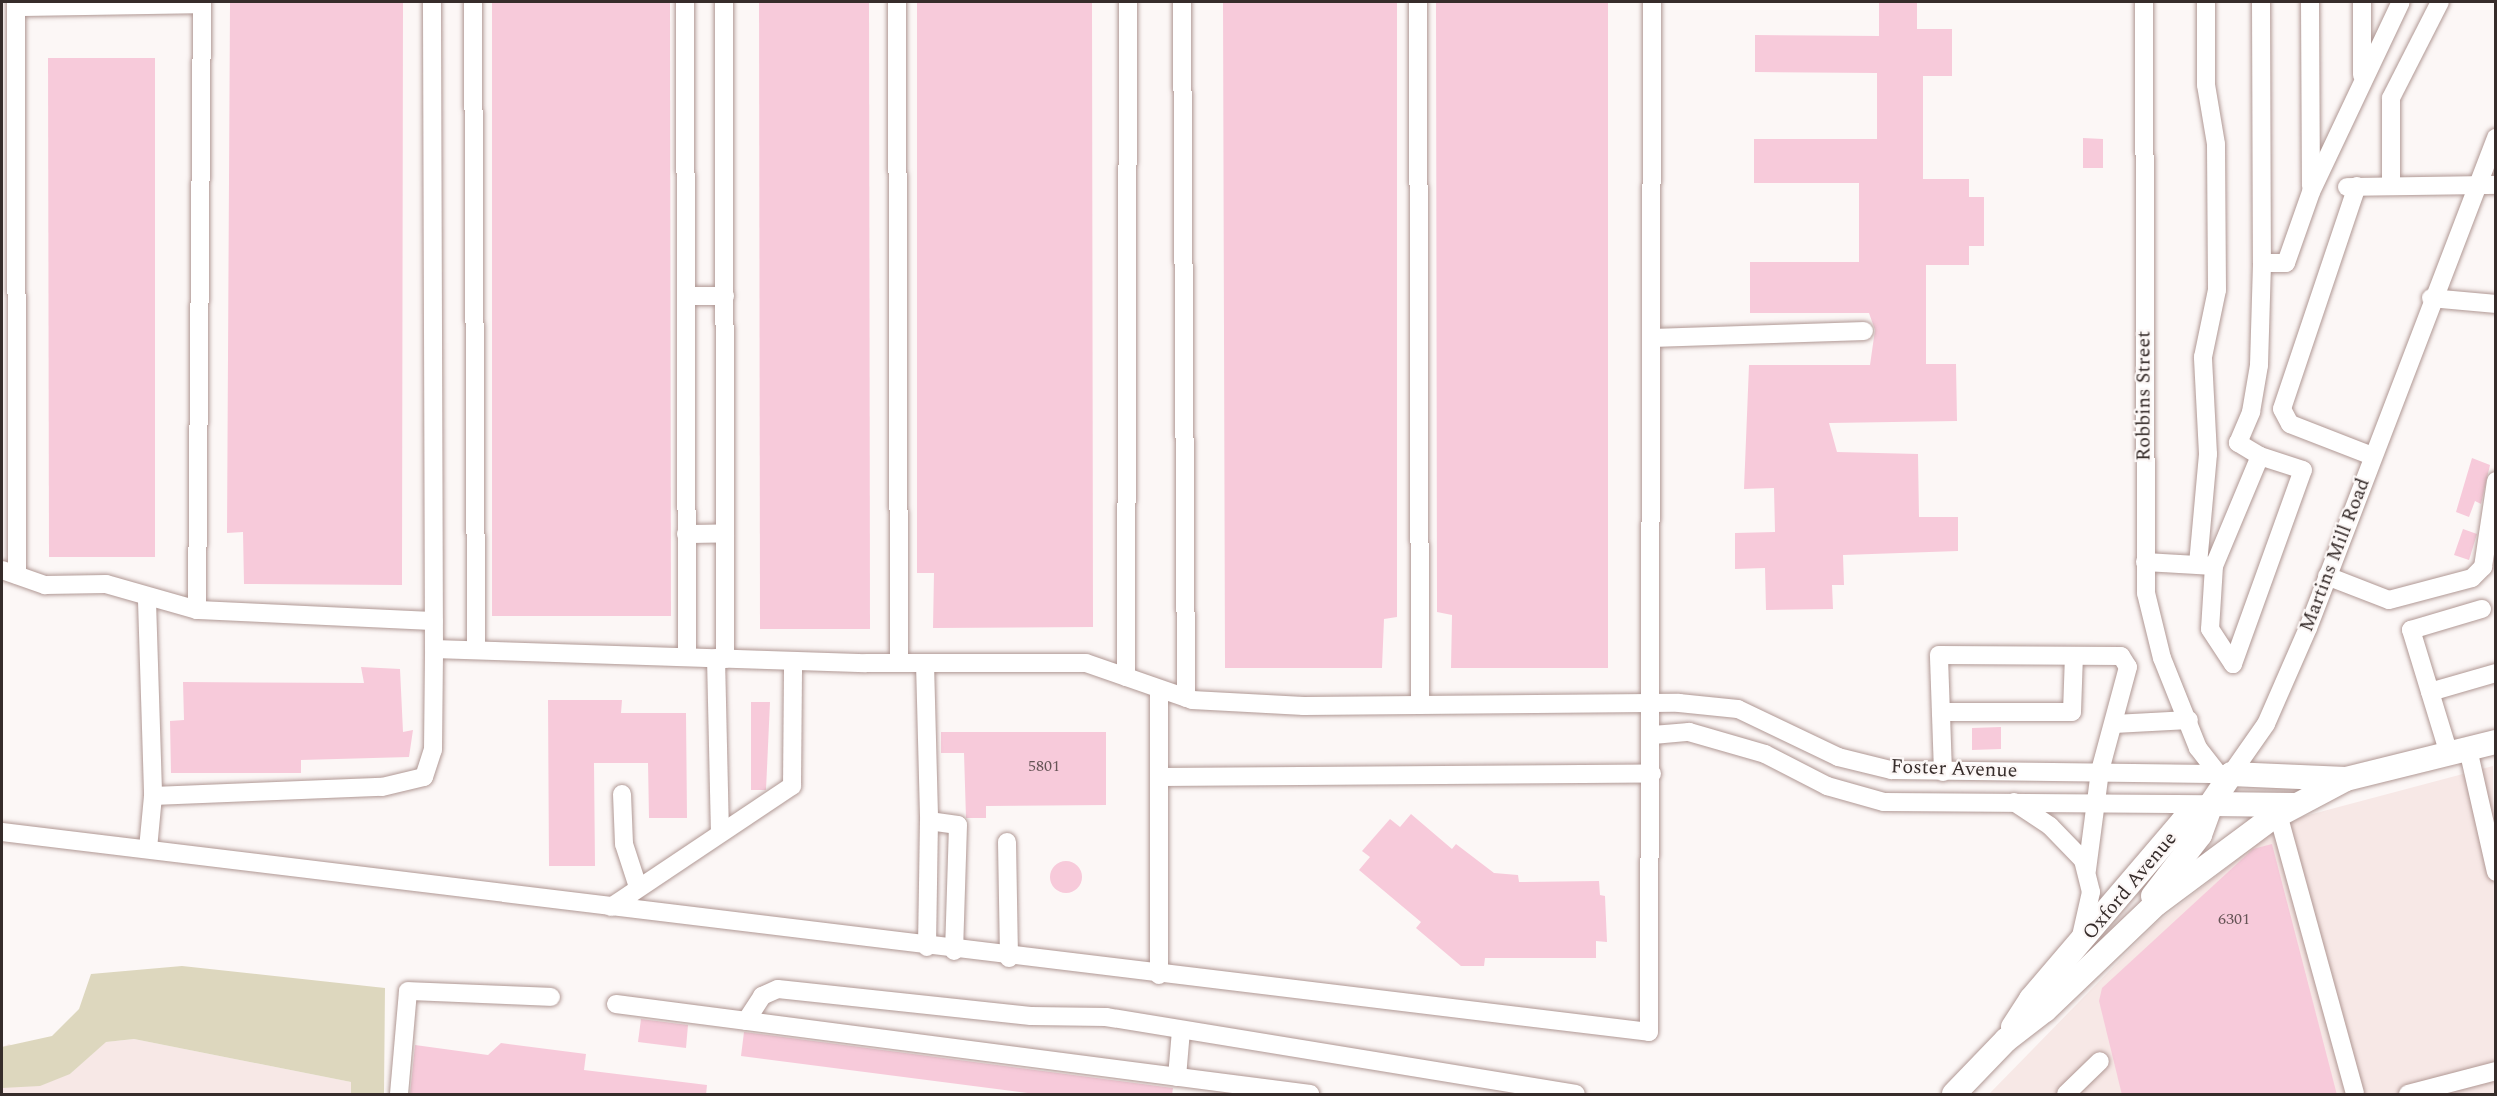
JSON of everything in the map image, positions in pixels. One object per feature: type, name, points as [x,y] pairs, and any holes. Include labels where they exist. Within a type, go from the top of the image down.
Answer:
[{"type":"main road","name":"Oxford Avenue","points":[[1954,1095],[2006,1040],[2045,1010],[2117,940],[2286,810],[2346,779],[2496,742]]},
{"type":"main road","name":"Oxford Avenue","points":[[2224,774],[2346,779]]},
{"type":"main road","name":"Martins Mill Road","points":[[2117,940],[2200,835],[2224,774]]},
{"type":"main road","name":"Oxford Avenue","points":[[2006,1040],[2031,999],[2075,952],[2183,821],[2211,804],[2286,810]]},
{"type":"street","points":[[153,796],[382,787],[424,777],[433,750],[432,2]]},
{"type":"street","points":[[473,2],[476,650]]},
{"type":"street","points":[[685,2],[687,657]]},
{"type":"street","points":[[720,829],[721,659],[725,533],[724,2]]},
{"type":"street","points":[[897,2],[899,663]]},
{"type":"street","points":[[1126,677],[1128,2]]},
{"type":"street","points":[[1182,2],[1186,698]]},
{"type":"street","points":[[1418,2],[1420,705]]},
{"type":"street","points":[[2,831],[1009,958],[1649,1032],[1653,735],[1652,2]]},
{"type":"street","name":"Robbins Street","points":[[2144,2],[2146,593],[2162,658],[2181,699],[2202,756],[2224,774]]},
{"type":"street","points":[[2205,2],[2206,85],[2216,144],[2217,290],[2203,357],[2208,454],[2206,565],[2210,629],[2233,664],[2303,470],[2259,456],[2238,443],[2251,412],[2259,365],[2262,263],[2261,2]]},
{"type":"street","points":[[2310,2],[2311,192]]},
{"type":"street","points":[[2362,2],[2362,78]]},
{"type":"street","points":[[2262,263],[2286,263],[2311,192],[2362,78],[2401,2]]},
{"type":"street","points":[[2391,186],[2391,98],[2440,2]]},
{"type":"street","points":[[197,610],[202,3],[16,4],[9,572],[45,585],[106,584],[147,601],[197,610],[434,621]]},
{"type":"street","name":"Martins Mill Road","points":[[2224,774],[2266,724],[2327,576],[2473,185],[2496,138]]},
{"type":"street","points":[[2372,456],[2290,424],[2282,410],[2351,187],[2496,185]]},
{"type":"street","points":[[686,297],[725,296]]},
{"type":"street","points":[[2431,298],[2496,304]]},
{"type":"street","points":[[1653,339],[1864,331]]},
{"type":"street","points":[[2206,565],[2259,456]]},
{"type":"street","points":[[2327,576],[2389,600],[2472,578],[2483,567],[2496,481]]},
{"type":"street","points":[[686,534],[725,533]]},
{"type":"street","points":[[2145,562],[2206,565]]},
{"type":"street","points":[[147,601],[153,796],[148,849]]},
{"type":"street","points":[[2482,609],[2411,630],[2430,692],[2459,751],[2495,867]]},
{"type":"street","name":"Foster Avenue","points":[[434,649],[793,661],[1086,663],[1186,698],[1304,706],[1653,704],[1738,709],[1839,757],[1890,770],[2224,774]]},
{"type":"street","points":[[1943,772],[1939,655],[2121,656],[2128,667],[2115,724],[2100,771],[2087,870],[2089,907],[2075,952]]},
{"type":"street","points":[[1942,712],[2072,712],[2074,656]]},
{"type":"street","points":[[611,907],[720,829],[792,786],[793,661]]},
{"type":"street","points":[[925,663],[929,821],[927,947]]},
{"type":"street","points":[[2430,692],[2496,673]]},
{"type":"street","points":[[1158,975],[1161,777],[1159,689]]},
{"type":"street","points":[[2115,724],[2189,720]]},
{"type":"street","name":"Foster Avenue","points":[[1653,735],[1689,732],[1765,754],[1827,786],[1884,802],[2211,804]]},
{"type":"street","points":[[1161,777],[1652,774]]},
{"type":"street","points":[[622,794],[624,844],[638,887]]},
{"type":"street","points":[[2014,802],[2064,838],[2087,870]]},
{"type":"street","points":[[2286,810],[2355,1095]]},
{"type":"street","points":[[929,821],[958,825],[954,951]]},
{"type":"street","points":[[1007,842],[1009,958]]},
{"type":"street","points":[[747,1021],[762,996],[778,989],[1031,1017],[1106,1017],[1576,1095]]},
{"type":"street","points":[[399,1095],[408,991],[551,997]]},
{"type":"street","points":[[616,1004],[1310,1095]]},
{"type":"street","points":[[1177,1077],[1181,1030]]},
{"type":"street","points":[[2066,1095],[2100,1061]]},
{"type":"street","points":[[2408,1095],[2496,1071]]},
{"type":"shaded area","points":[[2493,766],[2495,1094],[1989,1094],[2155,924],[2266,837],[2301,817]]},
{"type":"shaded area","points":[[182,966],[385,988],[384,1094],[351,1094],[351,1082],[134,1039],[106,1042],[70,1074],[40,1086],[2,1088],[2,1047],[52,1036],[79,1009],[91,974]]},
{"type":"shaded area","points":[[134,1039],[351,1082],[351,1094],[2,1094],[2,1047],[9,1044],[70,1074],[105,1042]]},
{"type":"building","points":[[230,2],[403,2],[402,585],[244,584],[243,532],[227,533]]},
{"type":"building","points":[[492,2],[670,2],[671,616],[492,616]]},
{"type":"building","points":[[759,2],[869,2],[870,629],[760,629]]},
{"type":"building","points":[[917,2],[1092,2],[1093,627],[933,628],[934,573],[917,573]]},
{"type":"building","points":[[1223,2],[1397,2],[1397,617],[1384,619],[1382,668],[1225,668]]},
{"type":"building","points":[[1436,2],[1608,2],[1608,668],[1451,668],[1452,615],[1437,612]]},
{"type":"building","points":[[1879,2],[1917,2],[1917,29],[1952,29],[1952,76],[1923,76],[1923,179],[1969,179],[1969,197],[1984,197],[1984,246],[1969,246],[1969,265],[1926,265],[1926,364],[1956,364],[1957,421],[1829,423],[1837,452],[1918,454],[1919,517],[1958,517],[1958,551],[1843,555],[1844,585],[1832,585],[1833,609],[1766,610],[1765,568],[1735,569],[1735,533],[1775,532],[1774,488],[1744,489],[1749,365],[1870,365],[1875,330],[1869,313],[1750,313],[1750,262],[1859,262],[1859,183],[1754,183],[1754,139],[1877,139],[1877,73],[1755,72],[1755,35],[1879,36]]},
{"type":"building","points":[[48,58],[155,58],[155,557],[49,557]]},
{"type":"building","points":[[2083,138],[2103,139],[2103,168],[2083,168]]},
{"type":"building","points":[[2472,458],[2490,465],[2481,504],[2475,501],[2469,517],[2456,512]]},
{"type":"building","points":[[2463,529],[2477,534],[2469,560],[2454,555]]},
{"type":"building","points":[[361,667],[400,669],[403,732],[413,730],[409,757],[301,760],[301,773],[171,773],[170,721],[184,720],[183,682],[364,683]]},
{"type":"building","points":[[548,700],[622,700],[621,713],[686,713],[687,818],[649,818],[648,763],[594,763],[595,866],[549,866]]},
{"type":"building","points":[[751,702],[770,702],[766,790],[751,790]]},
{"type":"building","points":[[2001,727],[2001,749],[1972,750],[1972,728]]},
{"type":"building","points":[[941,732],[1106,732],[1106,805],[986,806],[986,818],[966,818],[964,753],[941,753]]},
{"type":"building","points":[[1411,814],[1452,849],[1456,844],[1494,873],[1518,875],[1519,882],[1599,881],[1600,895],[1605,896],[1607,942],[1596,941],[1596,958],[1485,958],[1484,966],[1461,966],[1416,928],[1421,922],[1359,870],[1370,857],[1362,851],[1390,819],[1400,827]]},
{"type":"building","points":[[2272,844],[2337,1095],[2122,1095],[2099,1001],[2102,988],[2253,849]]},
{"type":"building","points":[[1066,861],[1077,866],[1082,877],[1077,888],[1066,893],[1055,888],[1050,877],[1055,866]]},
{"type":"building","points":[[641,1019],[688,1025],[686,1048],[638,1042]]},
{"type":"building","points":[[744,1032],[1173,1088],[1172,1095],[1043,1095],[741,1056]]},
{"type":"building","points":[[501,1043],[586,1054],[584,1070],[707,1085],[706,1095],[410,1095],[415,1045],[488,1055]]}]
